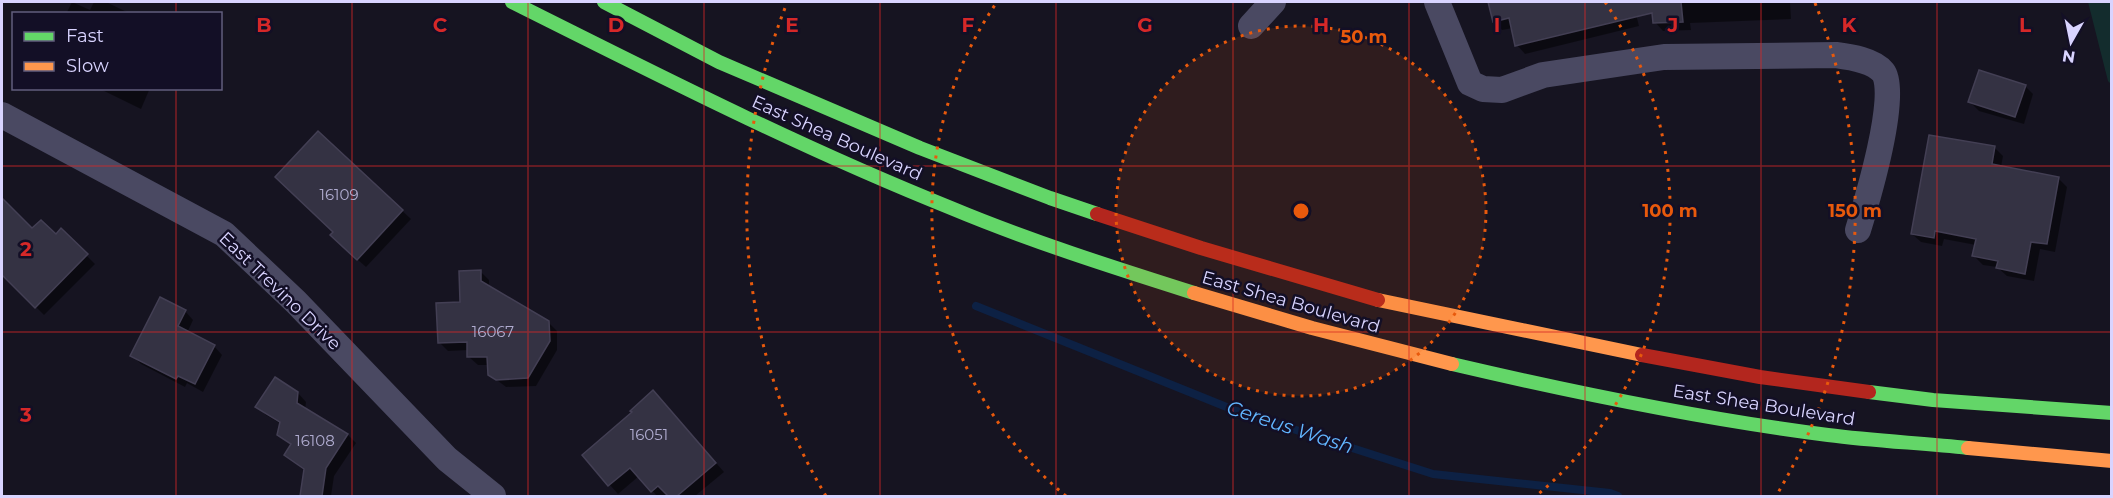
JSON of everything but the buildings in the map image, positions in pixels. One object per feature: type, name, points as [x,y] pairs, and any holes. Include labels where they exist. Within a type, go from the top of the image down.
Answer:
[{"type":"main road","name":"East Shea Boulevard","points":[[512,2],[675,84],[848,166],[1017,234],[1162,276],[1322,332],[1512,378],[1645,404],[1821,434],[2112,461]]},
{"type":"main road","name":"East Shea Boulevard","points":[[604,2],[719,62],[920,148],[1172,244],[1372,299],[1607,350],[1760,377],[1933,400],[2112,413]]},
{"type":"street","points":[[1251,26],[1273,2]]},
{"type":"street","points":[[1437,2],[1470,83],[1483,89],[1502,90],[1543,75],[1664,57],[1836,55],[1874,65],[1883,71],[1888,81],[1888,98],[1870,190],[1858,230]]},
{"type":"street","name":"East Trevino Drive","points":[[2,115],[224,234],[296,302],[447,459],[493,496]]},
{"type":"green space","points":[[2088,2],[2111,2],[2111,84],[2108,81]]},
{"type":"waterway","name":"Cereus Wash","points":[[976,306],[1234,410],[1433,474],[1610,493],[1618,496]]},
{"type":"traffic: fast","points":[[512,2],[729,110],[895,185],[1041,243],[1194,293]]},
{"type":"traffic: fast","points":[[604,2],[719,62],[920,148],[1097,214]]},
{"type":"traffic: fast","points":[[1452,364],[1592,395],[1780,429],[1968,448]]},
{"type":"traffic: fast","points":[[1869,392],[1933,400],[2112,413]]},
{"type":"traffic: slow","points":[[1194,293],[1312,328],[1452,364]]},
{"type":"traffic: slow","points":[[1378,300],[1642,355]]},
{"type":"traffic: slow","points":[[1968,448],[2112,461]]},
{"type":"traffic: jam","points":[[1097,214],[1201,248],[1378,300]]},
{"type":"traffic: jam","points":[[1642,355],[1760,377],[1869,392]]}]
